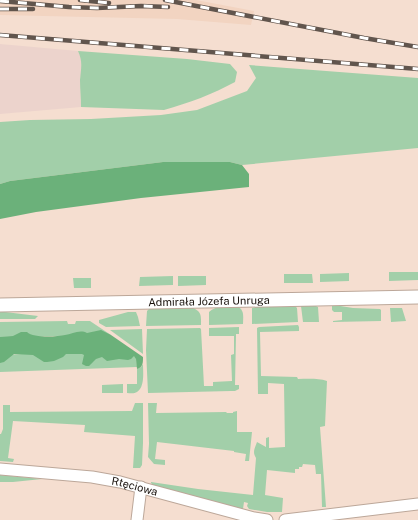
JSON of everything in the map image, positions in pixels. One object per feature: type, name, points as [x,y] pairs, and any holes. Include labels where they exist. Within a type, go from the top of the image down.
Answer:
[{"type":"street","name":"Admirała Józefa Unruga","points":[[0,305],[418,296]]},
{"type":"street","name":"Rtęciowa","points":[[0,469],[92,477],[120,482],[254,518],[267,520]]},
{"type":"street","points":[[137,520],[141,487]]},
{"type":"street","points":[[285,520],[418,504]]},
{"type":"shaded area","points":[[0,0],[196,0],[254,11],[251,25],[177,19],[0,15]]},
{"type":"shaded area","points":[[0,44],[78,51],[81,58],[82,68],[80,81],[81,107],[0,114]]},
{"type":"green space","points":[[78,51],[187,59],[230,64],[237,72],[235,82],[201,98],[164,110],[81,107],[81,62]]},
{"type":"green space","points":[[249,65],[418,78],[418,148],[242,165],[230,162],[163,162],[10,181],[0,184],[0,122],[161,115],[197,110],[247,91],[256,78]]},
{"type":"green space","points":[[163,162],[230,162],[242,165],[249,174],[249,187],[141,198],[36,212],[0,219],[0,184],[10,181]]},
{"type":"green space","points":[[389,272],[418,272],[418,280],[389,281]]},
{"type":"green space","points":[[349,273],[349,281],[320,282],[320,274]]},
{"type":"green space","points":[[284,274],[312,274],[313,283],[284,283]]},
{"type":"green space","points":[[173,276],[173,285],[139,286],[140,277]]},
{"type":"green space","points":[[178,276],[206,276],[206,285],[178,286]]},
{"type":"green space","points":[[73,278],[91,278],[91,288],[74,288]]},
{"type":"green space","points":[[307,305],[318,307],[319,322],[303,322],[301,306]]},
{"type":"green space","points":[[237,306],[242,312],[243,324],[209,325],[209,312],[219,307]]},
{"type":"green space","points":[[295,306],[297,308],[298,322],[252,324],[252,308]]},
{"type":"green space","points":[[332,306],[353,308],[380,309],[381,321],[333,322],[342,320],[342,312],[334,312],[332,310]]},
{"type":"green space","points":[[193,308],[198,311],[200,315],[201,325],[146,326],[147,311],[149,309]]},
{"type":"green space","points":[[390,308],[402,308],[406,321],[391,322]]},
{"type":"green space","points":[[0,312],[38,316],[35,319],[0,319]]},
{"type":"green space","points":[[128,312],[136,312],[140,326],[106,327],[99,323],[99,320]]},
{"type":"green space","points":[[67,321],[68,324],[75,324],[76,321],[90,321],[111,335],[0,337],[0,322]]},
{"type":"green space","points":[[298,325],[299,331],[260,332],[261,376],[297,377],[298,379],[316,379],[327,381],[325,426],[320,427],[326,507],[322,507],[321,474],[316,474],[315,465],[303,464],[302,467],[299,467],[299,469],[295,469],[295,473],[267,470],[265,495],[283,498],[282,512],[267,512],[249,509],[247,506],[248,503],[244,502],[243,509],[153,485],[151,482],[253,495],[256,458],[254,452],[257,442],[266,447],[266,438],[269,437],[269,448],[285,447],[284,384],[268,383],[268,394],[258,394],[257,328]]},
{"type":"green space","points":[[239,327],[239,334],[236,334],[235,385],[239,385],[239,389],[235,391],[148,393],[146,350],[147,329],[200,328],[204,386],[213,386],[213,382],[232,381],[231,355],[234,354],[234,336],[209,336],[209,328]]},
{"type":"green space","points":[[142,329],[143,354],[110,330]]},
{"type":"green space","points":[[101,330],[111,335],[143,357],[142,366],[137,369],[136,359],[134,356],[128,360],[119,359],[107,361],[102,357],[96,359],[89,366],[86,366],[82,364],[84,355],[82,354],[66,354],[54,361],[44,362],[33,355],[14,354],[4,362],[0,363],[0,337],[13,336],[21,332],[51,337]]},
{"type":"green space","points":[[88,351],[136,353],[137,367],[0,372],[0,355]]},
{"type":"green space","points":[[143,364],[143,379],[140,390],[136,393],[127,393],[127,384],[137,384],[137,369]]},
{"type":"green space","points":[[123,384],[123,393],[102,393],[102,385]]},
{"type":"green space","points":[[135,403],[143,403],[142,465],[140,468],[133,468],[135,436],[84,432],[85,425],[13,421],[8,458],[14,459],[13,462],[0,461],[0,434],[3,429],[3,405],[10,405],[10,412],[132,411]]},
{"type":"green space","points":[[148,403],[157,403],[156,413],[233,413],[237,411],[237,432],[252,432],[249,461],[245,461],[246,454],[234,451],[157,442],[155,459],[165,460],[165,465],[154,464],[148,457]]},
{"type":"green space","points":[[0,475],[42,479],[0,482]]},
{"type":"railway","points":[[80,0],[109,3]]},
{"type":"railway","points":[[165,0],[418,47]]},
{"type":"railway","points":[[0,1],[69,7],[168,7]]},
{"type":"railway","points":[[0,9],[33,9]]},
{"type":"railway","points":[[0,35],[418,69]]}]
